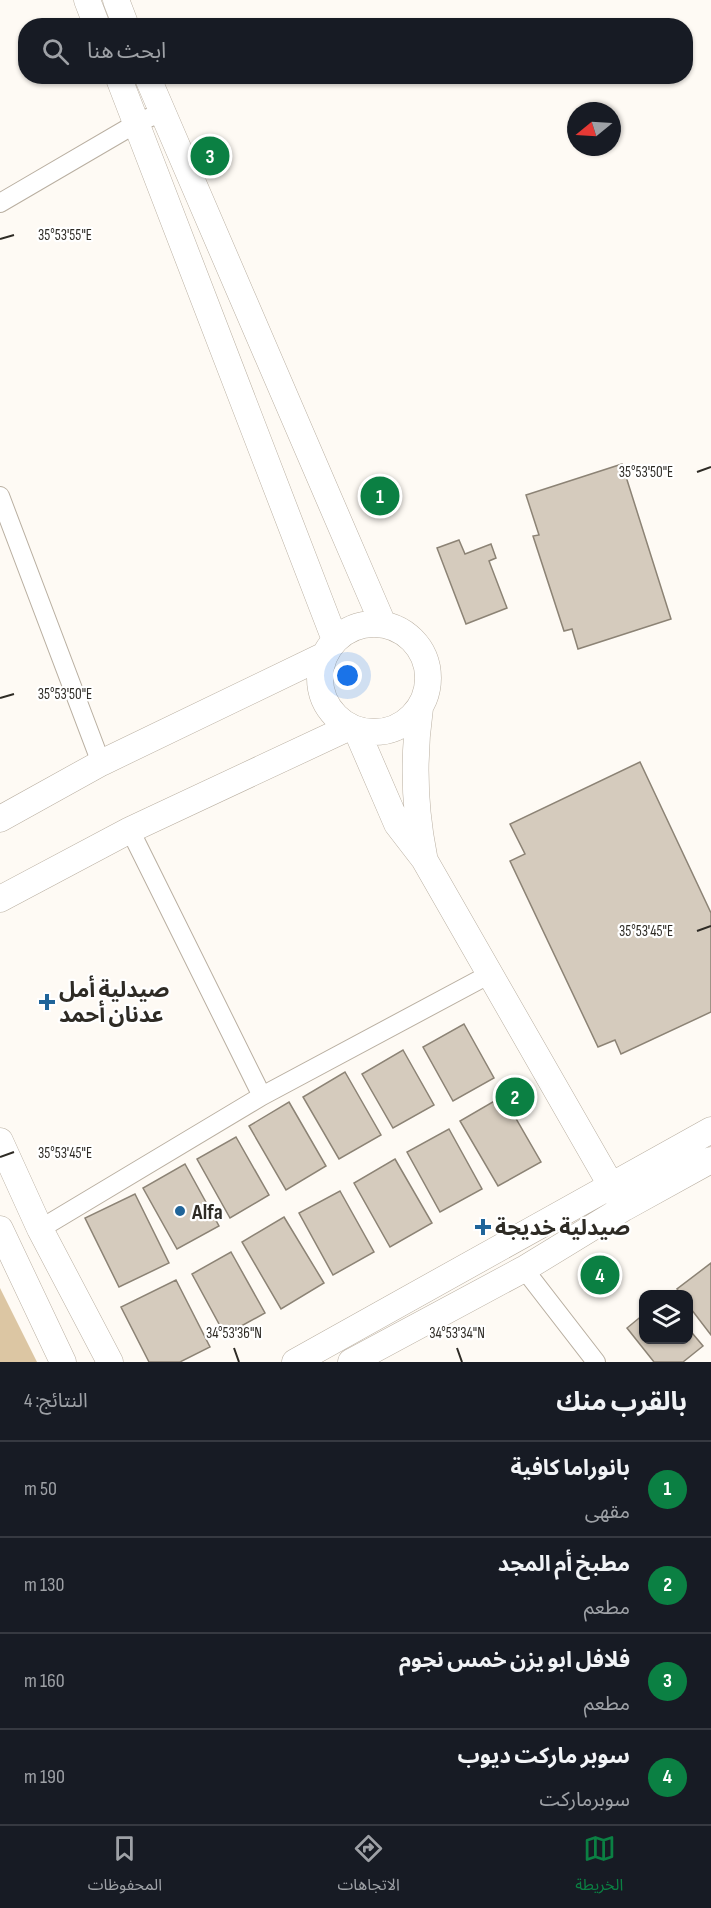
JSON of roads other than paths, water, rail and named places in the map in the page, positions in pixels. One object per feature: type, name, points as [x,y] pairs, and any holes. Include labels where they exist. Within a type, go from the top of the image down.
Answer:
[{"type":"main road","points":[[87,0],[95,18]]},
{"type":"main road","points":[[116,0],[123,18]]},
{"type":"main road","points":[[121,84],[330,648],[320,671],[321,688],[326,704],[336,717],[353,728],[374,733],[391,730],[407,722],[420,708]]},
{"type":"main road","points":[[150,84],[383,624]]},
{"type":"main road","points":[[0,819],[101,764],[330,648],[349,630],[366,624],[383,624],[400,630],[415,641],[424,656],[429,674],[427,692],[420,708],[416,738],[415,778],[418,829],[424,859]]},
{"type":"main road","points":[[0,899],[130,830],[353,728]]},
{"type":"main road","points":[[353,728],[397,824],[424,859],[618,1198]]},
{"type":"main road","points":[[351,1362],[524,1269],[711,1130]]},
{"type":"main road","points":[[0,1141],[40,1229],[110,1362]]},
{"type":"main road","points":[[295,1362],[618,1198],[711,1160]]},
{"type":"main road","points":[[0,1229],[63,1362]]},
{"type":"street","points":[[0,203],[137,123],[162,112]]},
{"type":"street","points":[[0,496],[101,764]]},
{"type":"street","points":[[130,830],[262,1096]]},
{"type":"street","points":[[40,1229],[262,1096],[490,974]]},
{"type":"street","points":[[524,1269],[596,1362]]},
{"type":"place","name":"فلافل ابو يزن خمس نجوم","points":[[210,156]]},
{"type":"place","name":"بانوراما كافية","points":[[380,496]]},
{"type":"place","name":"صيدلية أمل عدنان أحمد","points":[[47,1002]]},
{"type":"place","name":"مطبخ أم المجد","points":[[515,1097]]},
{"type":"place","name":"Alfa","points":[[180,1211]]},
{"type":"place","name":"صيدلية خديجة","points":[[483,1227]]},
{"type":"place","name":"سوبر ماركت ديوب","points":[[600,1275]]}]
